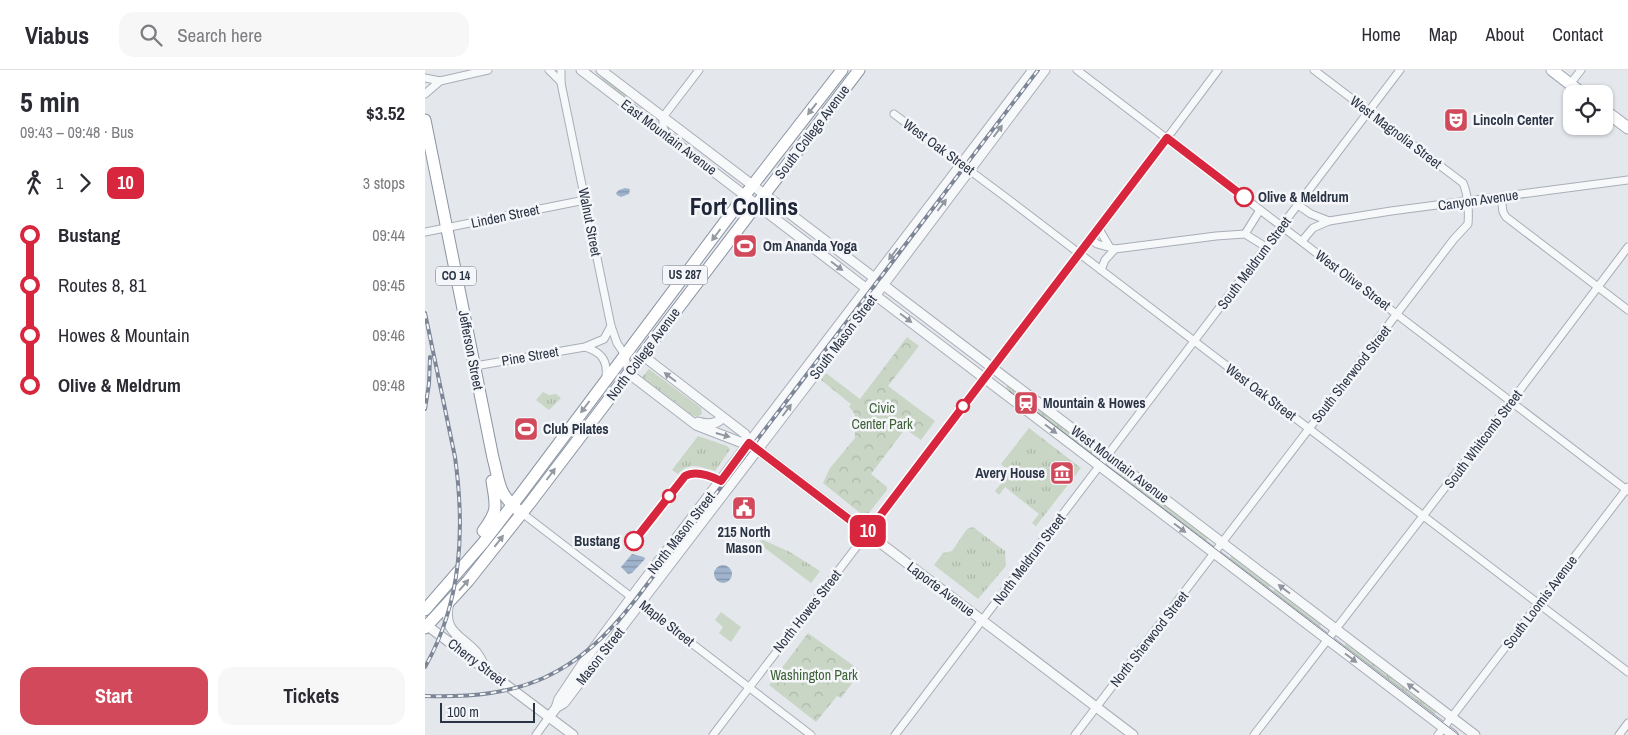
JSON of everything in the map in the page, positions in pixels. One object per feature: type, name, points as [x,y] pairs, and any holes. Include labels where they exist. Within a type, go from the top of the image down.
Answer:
[{"type":"main road","name":"South College Avenue","points":[[753,185],[842,70]]},
{"type":"main road","name":"South College Avenue","points":[[764,194],[859,70]]},
{"type":"main road","points":[[1551,70],[1570,84]]},
{"type":"main road","points":[[1613,117],[1628,128]]},
{"type":"main road","name":"Jefferson Street","points":[[425,120],[501,492],[517,509]]},
{"type":"main road","name":"North College Avenue","points":[[426,626],[477,569],[606,379],[753,185]]},
{"type":"main road","name":"North College Avenue","points":[[425,610],[470,558],[517,509],[628,373],[764,194]]},
{"type":"main road","name":"CO 14","points":[[470,558],[478,538],[495,512],[495,499],[490,471],[493,458]]},
{"type":"street","points":[[425,78],[440,81],[488,70]]},
{"type":"street","points":[[549,70],[561,82]]},
{"type":"street","name":"Walnut Street","points":[[561,70],[561,82],[611,326],[614,336],[625,355]]},
{"type":"street","name":"East Mountain Avenue","points":[[581,70],[757,204]]},
{"type":"street","name":"East Mountain Avenue","points":[[601,70],[764,194]]},
{"type":"street","points":[[666,136],[663,117],[699,70]]},
{"type":"street","name":"South Mason Street","points":[[641,603],[753,446],[875,295],[1033,70]]},
{"type":"street","name":"South Mason Street","points":[[875,278],[1045,70]]},
{"type":"street","name":"West Olive Street","points":[[1077,70],[1627,489]]},
{"type":"street","name":"North Howes Street","points":[[713,735],[1091,240],[1218,70]]},
{"type":"street","name":"West Magnolia Street","points":[[1314,70],[1463,183],[1467,202]]},
{"type":"street","name":"South Meldrum Street","points":[[1107,455],[1400,70]]},
{"type":"street","points":[[1570,84],[1581,70]]},
{"type":"street","points":[[425,94],[440,81]]},
{"type":"street","points":[[622,102],[632,102],[639,98]]},
{"type":"street","name":"West Oak Street","points":[[894,114],[1628,672]]},
{"type":"street","name":"Canyon Avenue","points":[[1302,241],[1313,228],[1329,221],[1628,180]]},
{"type":"street","name":"West Mountain Avenue","points":[[764,194],[1475,735]]},
{"type":"street","points":[[1501,197],[1503,212],[1506,217],[1628,310]]},
{"type":"street","name":"Linden Street","points":[[425,232],[585,200]]},
{"type":"street","name":"South Sherwood Street","points":[[1223,542],[1454,239],[1468,224],[1467,202]]},
{"type":"street","name":"West Mountain Avenue","points":[[757,204],[1328,640],[1441,732],[1453,735]]},
{"type":"street","points":[[1298,205],[1311,214],[1329,221]]},
{"type":"street","points":[[1245,234],[1260,210]]},
{"type":"street","points":[[1099,229],[1112,248]]},
{"type":"street","points":[[1091,240],[1097,244],[1112,248],[1245,234],[1265,247]]},
{"type":"street","name":"South Whitcomb Street","points":[[1254,735],[1628,247]]},
{"type":"street","points":[[1101,270],[1112,248]]},
{"type":"street","name":"North Mason Street","points":[[633,597],[753,446],[875,278]]},
{"type":"street","name":"Pine Street","points":[[475,366],[585,347],[604,339],[611,326]]},
{"type":"street","points":[[585,347],[599,353],[605,361],[606,379]]},
{"type":"street","points":[[628,373],[625,355],[642,355]]},
{"type":"street","name":"Laporte Avenue","points":[[642,355],[745,434],[753,446],[1133,735]]},
{"type":"street","name":"Laporte Avenue","points":[[628,373],[696,425],[705,430],[753,446]]},
{"type":"street","points":[[670,406],[705,424],[713,424],[723,418]]},
{"type":"street","name":"North Meldrum Street","points":[[895,735],[1107,455]]},
{"type":"street","name":"South Loomis Avenue","points":[[1441,732],[1627,489]]},
{"type":"street","name":"Maple Street","points":[[517,509],[811,735]]},
{"type":"street","name":"North Sherwood Street","points":[[1075,735],[1223,542]]},
{"type":"street","name":"Mason Street","points":[[549,717],[585,660],[633,597]]},
{"type":"street","points":[[449,602],[447,616],[451,630],[476,652],[487,670]]},
{"type":"street","name":"Mason Street","points":[[556,708],[564,703],[641,603]]},
{"type":"street","name":"Cherry Street","points":[[426,626],[573,735]]},
{"type":"street","points":[[536,735],[549,717]]},
{"type":"street","points":[[1619,735],[1628,723]]},
{"type":"green space","points":[[586,70],[590,70],[598,77],[610,81],[628,95],[627,98],[624,98]]},
{"type":"green space","name":"Civic Center Park","points":[[907,337],[919,346],[888,386],[935,421],[921,440],[905,429],[871,474],[887,487],[887,490],[868,514],[860,513],[823,483],[830,468],[855,438],[856,421],[849,407],[851,404],[821,380],[826,373],[860,399]]},
{"type":"green space","points":[[649,369],[701,408],[702,414],[697,417],[692,415],[642,377]]},
{"type":"green space","points":[[1008,384],[1093,449],[1092,453],[1090,454],[1005,390]]},
{"type":"green space","points":[[543,392],[549,395],[556,394],[561,398],[549,410],[536,400]]},
{"type":"green space","points":[[1029,428],[1081,468],[1036,526],[1032,523],[1039,514],[1005,487],[999,495],[995,491],[1010,472],[1001,464]]},
{"type":"green space","points":[[698,436],[727,446],[730,449],[715,471],[691,466],[686,467],[678,474],[672,470]]},
{"type":"green space","points":[[1119,468],[1209,537],[1205,542],[1115,474]]},
{"type":"green space","points":[[973,527],[1005,551],[1006,566],[978,599],[934,565],[943,553],[952,551],[967,529]]},
{"type":"green space","points":[[763,540],[790,552],[820,571],[811,583],[766,549],[760,541]]},
{"type":"green space","points":[[1232,555],[1270,584],[1270,587],[1266,589],[1229,560]]},
{"type":"green space","points":[[1276,588],[1322,624],[1318,629],[1272,592]]},
{"type":"green space","points":[[721,612],[741,627],[731,642],[719,633],[723,627],[715,620]]},
{"type":"green space","name":"Washington Park","points":[[808,633],[861,671],[841,698],[837,696],[816,722],[769,685]]},
{"type":"green space","points":[[1347,642],[1437,711],[1433,716],[1344,647]]},
{"type":"green space","points":[[836,676],[844,682],[830,700],[822,693]]},
{"type":"water","points":[[630,189],[629,194],[621,197],[617,195],[616,193],[619,190]]},
{"type":"water","points":[[632,554],[644,557],[645,559],[632,573],[628,574],[621,567]]},
{"type":"water","points":[[723,565],[729,568],[732,574],[729,580],[723,583],[717,580],[714,574],[717,568]]},
{"type":"tram line","points":[[1009,391],[1459,735]]},
{"type":"railway","points":[[425,696],[460,696],[491,693],[519,687],[545,678],[569,664],[591,647],[614,625],[636,599],[1038,70]]},
{"type":"railway","points":[[425,313],[455,457],[460,511],[458,565],[453,591],[447,617],[425,667]]},
{"type":"railway","points":[[425,409],[429,384],[430,357]]},
{"type":"bus line","name":"10","points":[[634,541],[685,476],[695,473],[721,481],[749,443],[867,533],[1167,138],[1244,197]]},
{"type":"place","name":"Lincoln Center","points":[[1456,120]]},
{"type":"place","name":"Olive & Meldrum","points":[[1244,197]]},
{"type":"place","name":"Om Ananda Yoga","points":[[745,246]]},
{"type":"place","name":"Mountain & Howes","points":[[1026,403]]},
{"type":"place","name":"Club Pilates","points":[[526,429]]},
{"type":"place","name":"Avery House","points":[[1062,473]]},
{"type":"place","name":"215 North Mason","points":[[744,508]]},
{"type":"place","name":"Bustang","points":[[634,541]]},
{"type":"district","name":"Fort Collins","points":[[744,206]]}]
